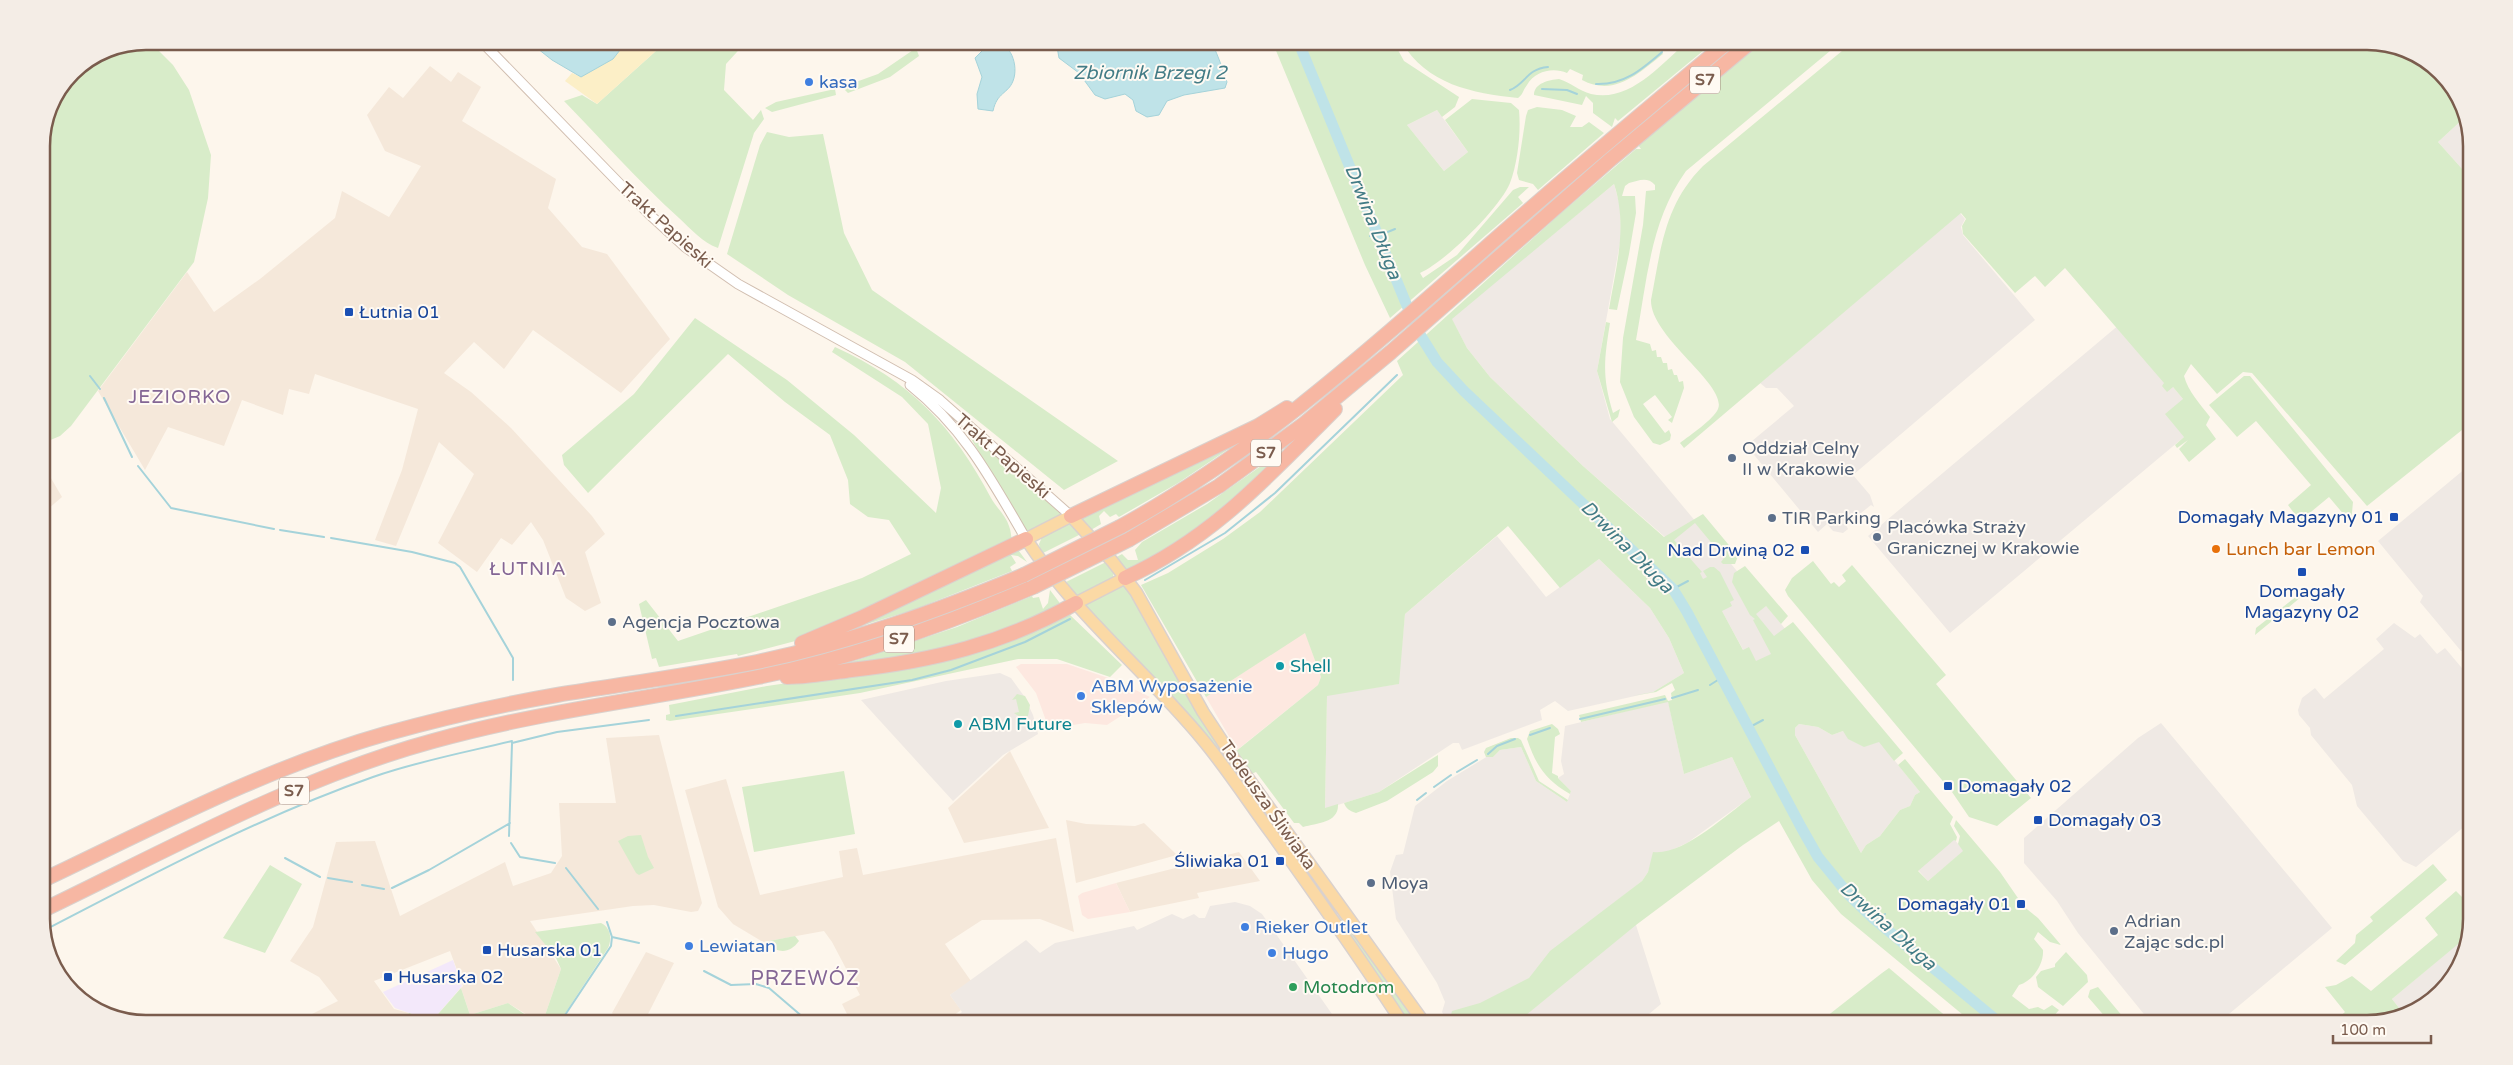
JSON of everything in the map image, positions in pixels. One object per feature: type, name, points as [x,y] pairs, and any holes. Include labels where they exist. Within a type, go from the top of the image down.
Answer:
[{"type":"highway","name":"S7","points":[[50,878],[245,786],[300,763],[385,734],[518,702],[759,661],[850,639],[898,624],[1024,575],[1120,527],[1188,488],[1251,445],[1383,338],[1598,148],[1718,50]]},
{"type":"highway","name":"S7","points":[[50,907],[306,786],[390,754],[503,722],[761,676],[902,638],[1033,587],[1130,539],[1244,469],[1304,424],[1391,352],[1611,159],[1741,50]]},
{"type":"highway","points":[[1125,578],[1197,537],[1237,507],[1391,352]]},
{"type":"highway","points":[[1071,516],[1258,426],[1352,364]]},
{"type":"highway","points":[[759,661],[861,618],[1026,539]]},
{"type":"highway","points":[[761,676],[792,677],[922,661],[999,640],[1076,604]]},
{"type":"main road","name":"Tadeusza Śliwiaka","points":[[1071,516],[1125,578],[1154,623],[1203,712],[1232,756],[1419,1015]]},
{"type":"main road","points":[[1026,539],[1071,516]]},
{"type":"main road","name":"Tadeusza Śliwiaka","points":[[1026,539],[1049,572],[1076,604],[1159,690],[1208,747],[1334,920],[1398,1015]]},
{"type":"main road","points":[[1076,604],[1125,578]]},
{"type":"street","name":"Trakt Papieski","points":[[490,50],[648,214],[685,247],[746,289],[906,376],[940,400],[1071,516]]},
{"type":"street","name":"Trakt Papieski","points":[[885,364],[935,407],[966,441],[986,469],[1026,539]]},
{"type":"shaded area","points":[[430,66],[451,82],[458,72],[481,87],[462,121],[556,179],[548,208],[582,247],[607,254],[670,339],[621,393],[533,330],[504,369],[474,342],[444,373],[471,392],[511,428],[592,516],[605,534],[585,552],[601,603],[585,611],[566,598],[543,540],[531,522],[512,545],[501,538],[477,572],[438,543],[474,474],[439,442],[396,546],[375,540],[402,470],[418,409],[315,374],[309,394],[289,389],[283,415],[242,400],[224,446],[168,427],[145,470],[98,391],[187,272],[214,312],[260,279],[335,218],[342,191],[389,217],[421,166],[385,151],[367,115],[389,87],[403,98]]},
{"type":"shaded area","points":[[1437,110],[1468,152],[1444,171],[1407,125]]},
{"type":"shaded area","points":[[2460,122],[2463,140],[2463,170],[2438,142]]},
{"type":"shaded area","points":[[1614,184],[1620,206],[1621,237],[1597,371],[1610,419],[1823,674],[1752,666],[1718,604],[1665,537],[1583,466],[1490,377],[1467,348],[1451,318]]},
{"type":"shaded area","points":[[1960,213],[1965,219],[1961,227],[1963,235],[2035,320],[1853,475],[1870,495],[1874,507],[1871,505],[1846,525],[1848,529],[1843,533],[1833,531],[1827,524],[1818,532],[1750,450],[1756,445],[1752,441],[1794,406],[1777,388],[1766,388],[1760,383]]},
{"type":"shaded area","points":[[2120,324],[2183,399],[2184,437],[1950,633],[1868,536]]},
{"type":"shaded area","points":[[2463,470],[2463,651],[2420,602],[2423,596],[2378,541]]},
{"type":"shaded area","points":[[50,476],[62,497],[50,507]]},
{"type":"shaded area","points":[[1497,536],[1546,597],[1599,559],[1650,608],[1669,638],[1684,673],[1653,692],[1568,711],[1555,701],[1540,710],[1542,720],[1462,750],[1459,743],[1453,743],[1379,792],[1325,809],[1327,695],[1398,684],[1405,614]]},
{"type":"shaded area","points":[[2394,623],[2415,638],[2420,634],[2437,654],[2445,648],[2463,669],[2463,828],[2416,867],[2403,861],[2357,806],[2352,785],[2311,735],[2310,728],[2299,715],[2298,710],[2302,698],[2315,688],[2324,699],[2384,649],[2376,639]]},
{"type":"shaded area","points":[[1305,632],[1321,677],[1318,685],[1237,750],[1206,697]]},
{"type":"shaded area","points":[[1021,664],[1067,664],[1117,681],[1150,697],[1107,725],[1085,723],[1049,729],[1036,693],[1016,667]]},
{"type":"shaded area","points":[[1000,673],[1011,678],[1024,696],[1033,715],[1038,734],[1003,755],[953,801],[861,700],[946,681]]},
{"type":"shaded area","points":[[1668,701],[1684,774],[1732,757],[1751,797],[1687,843],[1663,854],[1654,853],[1648,872],[1642,881],[1622,897],[1636,925],[1661,1004],[1648,1015],[1444,1015],[1442,1012],[1445,1002],[1437,983],[1396,919],[1390,872],[1396,855],[1403,854],[1415,806],[1447,781],[1488,756],[1493,757],[1500,750],[1521,747],[1536,781],[1567,802],[1571,791],[1558,778],[1564,774],[1561,761],[1565,726]]},
{"type":"shaded area","points":[[2161,723],[2332,928],[2228,1015],[2145,1015],[2078,933],[2057,901],[2024,863],[2024,838],[2138,738]]},
{"type":"shaded area","points":[[1799,724],[1818,727],[1832,735],[1843,731],[1879,741],[1920,792],[1915,795],[1910,806],[1900,810],[1880,836],[1866,845],[1861,853],[1795,735],[1795,728]]},
{"type":"shaded area","points":[[659,735],[702,903],[698,911],[691,912],[654,905],[633,906],[530,921],[561,969],[545,1015],[527,1015],[508,1003],[470,1015],[461,988],[463,986],[450,951],[374,981],[394,1009],[409,1013],[408,1015],[310,1015],[338,1001],[319,977],[290,961],[313,927],[336,842],[375,841],[400,916],[505,862],[513,886],[551,873],[562,856],[559,803],[616,803],[606,738]]},
{"type":"shaded area","points":[[1010,751],[1049,828],[964,843],[948,808]]},
{"type":"shaded area","points":[[726,779],[760,895],[843,877],[839,851],[857,848],[863,875],[1056,838],[1074,932],[1040,919],[982,920],[945,944],[971,981],[950,995],[961,1010],[954,1015],[848,1015],[842,1004],[860,995],[832,942],[824,931],[763,942],[733,924],[718,907],[685,790]]},
{"type":"shaded area","points":[[1066,820],[1086,824],[1135,826],[1144,823],[1177,855],[1076,883]]},
{"type":"shaded area","points":[[1954,839],[1964,851],[1928,881],[1918,870]]},
{"type":"shaded area","points":[[1239,852],[1260,881],[1197,893],[1199,898],[1130,912],[1116,883]]},
{"type":"shaded area","points":[[1116,883],[1130,912],[1088,919],[1082,915],[1078,896],[1082,893]]},
{"type":"shaded area","points":[[1235,902],[1250,906],[1262,914],[1333,1015],[958,1015],[962,1012],[950,995],[1026,940],[1040,953],[1055,943],[1134,926],[1137,930],[1172,914],[1183,919],[1194,914],[1199,918],[1205,918],[1210,906]]},
{"type":"shaded area","points":[[2460,942],[2450,967],[2435,987],[2420,999],[2400,1009],[2392,999]]},
{"type":"shaded area","points":[[646,952],[674,963],[649,1015],[614,1015],[612,1013]]},
{"type":"shaded area","points":[[453,960],[462,986],[437,1015],[415,1015],[395,1008],[383,992]]},
{"type":"green space","points":[[158,50],[173,65],[189,90],[211,155],[208,198],[194,262],[71,426],[60,436],[50,440],[50,140],[53,122],[63,98],[70,88],[93,66],[122,53]]},
{"type":"green space","points":[[657,50],[739,50],[726,64],[724,90],[753,120],[761,110],[764,119],[754,133],[718,248],[702,239],[664,204],[564,101],[582,95],[597,104]]},
{"type":"green space","points":[[913,50],[917,50],[919,56],[890,77],[848,93],[842,87],[878,74]]},
{"type":"green space","points":[[1276,50],[1398,50],[1404,61],[1459,97],[1455,107],[1442,117],[1437,110],[1407,125],[1444,171],[1468,152],[1445,120],[1472,99],[1511,103],[1519,110],[1517,156],[1513,175],[1504,194],[1484,220],[1471,233],[1443,258],[1420,273],[1423,278],[1457,255],[1513,190],[1520,187],[1529,187],[1518,197],[1523,203],[1390,318],[1365,265]]},
{"type":"green space","points":[[1408,50],[1661,50],[1663,54],[1635,75],[1615,85],[1594,85],[1582,80],[1583,75],[1570,69],[1567,73],[1550,70],[1539,73],[1530,80],[1518,98],[1484,93],[1452,84],[1424,68]]},
{"type":"green space","points":[[1678,50],[1704,50],[1618,121],[1615,118],[1612,127],[1593,113],[1593,103],[1586,96],[1582,105],[1534,95],[1539,85],[1547,81],[1559,79],[1591,94],[1619,93],[1644,80]]},
{"type":"green space","points":[[1753,50],[1831,50],[1686,171],[1674,190],[1665,210],[1657,231],[1647,274],[1636,340],[1650,344],[1652,351],[1656,350],[1657,357],[1661,357],[1663,363],[1667,363],[1668,370],[1672,369],[1674,375],[1677,375],[1679,382],[1683,381],[1684,388],[1672,423],[1668,420],[1672,417],[1655,395],[1643,404],[1665,433],[1669,430],[1670,440],[1660,445],[1653,443],[1634,417],[1620,382],[1623,338],[1643,225],[1646,191],[1655,190],[1655,185],[1652,182],[1642,180],[1629,183],[1625,186],[1622,196],[1635,196],[1636,213],[1617,310],[1609,309],[1620,231],[1620,215],[1614,184],[1452,319],[1467,348],[1490,377],[1583,466],[1664,537],[1703,514],[1738,556],[1735,564],[1723,564],[1721,562],[1724,558],[1695,523],[1674,540],[1702,572],[1700,573],[1703,579],[1707,577],[1703,571],[1710,567],[1714,567],[1720,572],[1734,600],[1730,602],[1732,606],[1722,611],[1743,650],[1749,647],[1756,661],[1771,654],[1753,620],[1755,619],[1750,615],[1732,582],[1734,573],[1745,566],[1788,616],[1781,624],[1766,606],[1756,614],[1774,636],[1793,622],[1903,753],[1894,761],[1879,742],[1864,747],[1848,739],[1843,731],[1832,735],[1818,727],[1799,724],[1795,728],[1795,735],[1861,853],[1866,845],[1880,836],[1900,810],[1910,806],[1915,795],[1920,792],[1898,765],[1905,759],[1953,817],[1950,824],[1957,837],[1956,841],[1954,840],[1918,871],[1928,881],[1963,851],[1958,844],[1960,836],[1954,826],[1956,820],[2000,872],[2020,901],[2018,902],[2038,918],[2061,945],[2050,942],[2038,932],[2034,939],[2043,950],[2040,966],[2029,980],[2019,985],[2012,996],[2029,1009],[2038,1007],[2044,1010],[2052,1005],[2059,1010],[2055,1015],[1963,1015],[1841,914],[1812,880],[1779,821],[1743,845],[1636,925],[1526,1015],[1451,1015],[1452,1011],[1480,1003],[1529,978],[1550,951],[1642,881],[1648,872],[1653,852],[1665,851],[1691,841],[1751,797],[1732,757],[1684,774],[1668,702],[1581,722],[1579,715],[1665,695],[1668,701],[1672,700],[1671,693],[1675,690],[1672,683],[1656,692],[1632,696],[1653,692],[1684,673],[1669,638],[1650,608],[1599,559],[1560,588],[1508,526],[1405,614],[1399,684],[1327,696],[1325,808],[1338,804],[1337,810],[1331,819],[1303,827],[1299,823],[1294,823],[1256,772],[1251,774],[1235,752],[1318,685],[1321,677],[1305,633],[1206,697],[1141,585],[1168,573],[1223,539],[1260,512],[1403,375],[1397,361],[1561,213],[1636,149],[1641,149],[1638,145]]},
{"type":"green space","points":[[1843,50],[2373,50],[2403,57],[2415,63],[2435,78],[2447,93],[2460,122],[2438,142],[2463,170],[2463,429],[2367,506],[2252,373],[2243,372],[2217,394],[2191,364],[2184,376],[2186,382],[2191,392],[2210,417],[2206,425],[2216,439],[2189,462],[2179,449],[2188,440],[2177,448],[2175,445],[2184,437],[2165,414],[2183,399],[2173,387],[2167,392],[2162,386],[2164,383],[2065,268],[2045,287],[2035,276],[2015,293],[1963,234],[1962,226],[1966,219],[1961,213],[1684,448],[1680,443],[1716,413],[1718,399],[1712,387],[1662,329],[1654,314],[1651,300],[1666,228],[1672,212],[1690,181],[1703,166]]},
{"type":"green space","points":[[835,89],[836,95],[772,112],[765,108],[776,102]]},
{"type":"green space","points":[[1537,107],[1562,110],[1576,116],[1570,127],[1582,127],[1589,122],[1604,133],[1538,190],[1533,184],[1519,180],[1517,173],[1526,116],[1528,110]]},
{"type":"green space","points":[[767,132],[789,137],[823,134],[844,233],[872,290],[1118,461],[1064,490],[905,362],[788,295],[727,254],[760,145]]},
{"type":"green space","points":[[695,318],[787,380],[854,435],[936,513],[941,488],[928,424],[902,397],[832,352],[835,347],[862,360],[886,375],[927,408],[961,449],[1006,519],[1012,541],[803,639],[738,656],[737,654],[659,667],[656,658],[652,659],[639,604],[646,600],[678,641],[862,578],[911,554],[889,520],[868,517],[850,504],[848,480],[830,435],[785,402],[728,354],[588,493],[564,465],[562,455],[634,394]]},
{"type":"green space","points":[[1606,322],[1610,323],[1605,358],[1607,389],[1613,413],[1620,409],[1618,417],[1612,422],[1597,371]]},
{"type":"green space","points":[[2244,376],[2250,376],[2353,502],[2351,523],[2329,497],[2300,521],[2288,505],[2311,485],[2256,421],[2237,437],[2209,405]]},
{"type":"green space","points":[[967,432],[1063,514],[1032,532],[1026,531]]},
{"type":"green space","points":[[1251,434],[1178,483],[1119,517],[1116,514],[1110,517],[1104,511],[1099,516],[1101,524],[1091,530],[1081,518]]},
{"type":"green space","points":[[1298,440],[1232,506],[1129,573],[1115,558],[1122,554],[1128,560],[1138,560],[1135,550],[1142,542],[1207,504]]},
{"type":"green space","points":[[1066,524],[1075,525],[1083,533],[1041,554],[1039,544],[1043,535]]},
{"type":"green space","points":[[1016,547],[1027,562],[1018,556],[1011,555],[1016,563],[1010,567],[1012,571],[913,610],[841,632]]},
{"type":"green space","points":[[1108,561],[1114,572],[1112,581],[1080,597],[1075,595],[1064,583]]},
{"type":"green space","points":[[1813,561],[1831,584],[1834,582],[1839,587],[1846,581],[1842,575],[1852,565],[1946,675],[1936,684],[2031,798],[1997,826],[1969,817],[1952,792],[1788,596],[1785,590],[1792,578]]},
{"type":"green space","points":[[1123,585],[1135,601],[1228,759],[1142,664],[1085,607],[1084,604]]},
{"type":"green space","points":[[1050,590],[1062,606],[972,645],[836,667],[957,627],[1032,596],[1033,598],[1039,597],[1043,609],[1048,603]]},
{"type":"green space","points":[[2297,596],[2301,597],[2255,635],[2256,628]]},
{"type":"green space","points":[[1069,614],[1122,665],[1110,677],[1057,659],[1018,659],[860,693],[670,721],[666,720],[666,715],[670,714],[669,705],[767,686],[952,659],[1020,638]]},
{"type":"green space","points":[[1017,694],[1025,696],[1030,705],[1028,716],[1020,717],[1014,713],[1019,712],[1016,699],[1012,700]]},
{"type":"green space","points":[[1552,724],[1558,729],[1560,734],[1555,737],[1552,773],[1558,776],[1571,791],[1570,794],[1548,778],[1538,765],[1527,739],[1530,731]]},
{"type":"green space","points":[[1511,738],[1521,740],[1539,781],[1568,800],[1567,802],[1536,781],[1521,747],[1500,750],[1493,757],[1486,757],[1484,752],[1486,748]]},
{"type":"green space","points":[[1438,755],[1438,766],[1433,772],[1387,801],[1356,813],[1345,805],[1344,803],[1379,792]]},
{"type":"green space","points":[[844,771],[855,834],[754,852],[742,787]]},
{"type":"green space","points":[[641,835],[648,857],[654,868],[639,875],[636,873],[618,841],[628,836]]},
{"type":"green space","points":[[2433,864],[2447,880],[2345,965],[2336,961],[2355,943],[2356,935],[2373,921],[2370,917]]},
{"type":"green space","points":[[270,865],[302,884],[265,953],[223,938]]},
{"type":"green space","points":[[2456,891],[2463,898],[2463,925],[2460,943],[2392,999],[2400,1009],[2379,1014],[2342,1015],[2345,1012],[2325,987],[2336,985],[2352,976],[2371,991],[2438,935],[2425,918]]},
{"type":"green space","points":[[1335,912],[1357,938],[1412,1015],[1402,1015],[1333,913]]},
{"type":"green space","points":[[601,923],[609,931],[610,941],[608,948],[564,1015],[545,1015],[561,969],[556,958],[535,932]]},
{"type":"green space","points":[[795,936],[799,941],[792,948],[785,951],[777,950],[768,945],[769,941]]},
{"type":"green space","points":[[2066,952],[2087,975],[2088,982],[2063,1006],[2038,987],[2036,977],[2041,971],[2055,967],[2055,964]]},
{"type":"green space","points":[[1889,968],[1944,1015],[1828,1015]]},
{"type":"green space","points":[[2098,987],[2121,1015],[2104,1015],[2088,997],[2090,990]]},
{"type":"green space","points":[[461,988],[470,1015],[437,1015]]},
{"type":"green space","points":[[508,1003],[526,1015],[470,1015]]},
{"type":"sand","points":[[616,50],[657,50],[597,104],[565,81],[572,73],[581,77]]},
{"type":"water","points":[[539,50],[620,50],[613,59],[581,77],[552,60]]},
{"type":"water","points":[[983,50],[1009,50],[1012,55],[1015,68],[1013,81],[997,100],[993,111],[978,109],[977,94],[982,77],[975,58]]},
{"type":"water","name":"Zbiornik Brzegi 2","points":[[1058,50],[1215,50],[1227,82],[1225,88],[1184,95],[1167,101],[1159,115],[1147,117],[1136,111],[1133,100],[1125,94],[1105,99],[1095,95],[1079,73],[1059,58]]},
{"type":"waterway","name":"Drwina Długa","points":[[1302,50],[1405,301],[1419,333],[1437,362],[1464,391],[1673,589],[1818,857],[1849,895],[1873,918],[1990,1015]]},
{"type":"waterway","points":[[1596,84],[1606,84],[1624,79],[1662,52]]},
{"type":"waterway","points":[[1510,90],[1535,71],[1548,67]]},
{"type":"waterway","points":[[1542,89],[1567,90],[1577,94]]},
{"type":"waterway","points":[[1378,236],[1395,229]]},
{"type":"waterway","name":"Drwina Długa","points":[[1370,236],[1377,233]]},
{"type":"waterway","points":[[1145,580],[1225,533],[1275,493],[1397,375]]},
{"type":"waterway","points":[[90,376],[100,389]]},
{"type":"waterway","points":[[104,398],[132,457]]},
{"type":"waterway","points":[[138,466],[171,508],[274,529]]},
{"type":"waterway","points":[[280,530],[324,537]]},
{"type":"waterway","points":[[331,538],[412,552],[455,563],[460,567],[513,658],[513,680]]},
{"type":"waterway","points":[[1673,589],[1688,581]]},
{"type":"waterway","points":[[676,716],[912,680],[951,670],[1025,642],[1070,619]]},
{"type":"waterway","points":[[1710,685],[1721,678]]},
{"type":"waterway","points":[[1672,698],[1698,690]]},
{"type":"waterway","points":[[1580,719],[1665,699]]},
{"type":"waterway","points":[[512,743],[557,732],[649,720]]},
{"type":"waterway","points":[[1748,728],[1763,720]]},
{"type":"waterway","points":[[1530,735],[1550,728]]},
{"type":"waterway","points":[[1488,754],[1497,746],[1515,739]]},
{"type":"waterway","points":[[50,927],[206,848],[331,793],[407,766],[512,741]]},
{"type":"waterway","points":[[509,836],[512,744]]},
{"type":"waterway","points":[[1457,772],[1477,760]]},
{"type":"waterway","points":[[1434,787],[1451,775]]},
{"type":"waterway","points":[[1417,800],[1426,793]]},
{"type":"waterway","points":[[392,888],[429,870],[510,823]]},
{"type":"waterway","points":[[511,843],[520,857],[555,863]]},
{"type":"waterway","points":[[285,858],[320,877]]},
{"type":"waterway","points":[[566,868],[598,909]]},
{"type":"waterway","points":[[328,878],[352,882]]},
{"type":"waterway","points":[[362,885],[384,889]]},
{"type":"waterway","points":[[1877,921],[1885,914]]},
{"type":"waterway","points":[[565,1015],[611,946],[612,937],[607,922]]},
{"type":"waterway","points":[[612,937],[639,943]]},
{"type":"waterway","points":[[704,971],[731,985],[756,984],[769,988],[800,1015]]},
{"type":"place","name":"kasa","points":[[809,82]]},
{"type":"place","name":"Łutnia 01","points":[[349,312]]},
{"type":"place","name":"Oddział Celny II w Krakowie","points":[[1732,458]]},
{"type":"place","name":"Domagały Magazyny 01","points":[[2394,517]]},
{"type":"place","name":"TIR Parking","points":[[1772,518]]},
{"type":"place","name":"Placówka Straży Granicznej w Krakowie","points":[[1877,537]]},
{"type":"place","name":"Lunch bar Lemon","points":[[2216,549]]},
{"type":"place","name":"Nad Drwiną 02","points":[[1805,550]]},
{"type":"place","name":"Domagały Magazyny 02","points":[[2302,572]]},
{"type":"place","name":"Agencja Pocztowa","points":[[612,622]]},
{"type":"place","name":"Shell","points":[[1280,666]]},
{"type":"place","name":"ABM Wyposażenie Sklepów","points":[[1081,696]]},
{"type":"place","name":"ABM Future","points":[[958,724]]},
{"type":"place","name":"Domagały 02","points":[[1948,786]]},
{"type":"place","name":"Domagały 03","points":[[2038,820]]},
{"type":"place","name":"Śliwiaka 01","points":[[1280,861]]},
{"type":"place","name":"Moya","points":[[1371,883]]},
{"type":"place","name":"Domagały 01","points":[[2021,904]]},
{"type":"place","name":"Rieker Outlet","points":[[1245,927]]},
{"type":"place","name":"Adrian Zając sdc.pl","points":[[2114,931]]},
{"type":"place","name":"Lewiatan","points":[[689,946]]},
{"type":"place","name":"Husarska 01","points":[[487,950]]},
{"type":"place","name":"Hugo","points":[[1272,953]]},
{"type":"place","name":"Husarska 02","points":[[388,977]]},
{"type":"place","name":"Motodrom","points":[[1293,987]]},
{"type":"district","name":"JEZIORKO","points":[[180,397]]},
{"type":"district","name":"ŁUTNIA","points":[[528,569]]},
{"type":"district","name":"PRZEWÓZ","points":[[805,979]]}]
